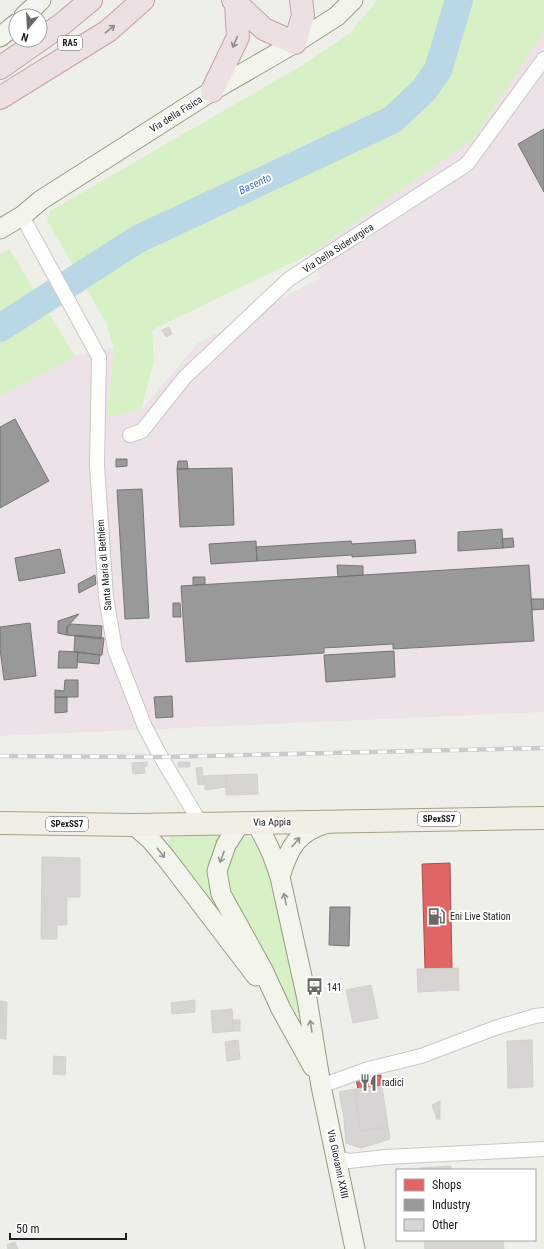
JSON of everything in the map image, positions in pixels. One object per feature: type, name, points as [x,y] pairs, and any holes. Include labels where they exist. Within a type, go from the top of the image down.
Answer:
[{"type":"highway","points":[[62,24],[71,4],[75,0]]},
{"type":"highway","name":"RA5","points":[[48,34],[91,0]]},
{"type":"highway","name":"RA5","points":[[0,98],[18,86],[122,0]]},
{"type":"highway","points":[[18,86],[108,31],[143,0]]},
{"type":"highway","points":[[234,2],[264,28],[295,44],[303,15],[301,0]]},
{"type":"highway","points":[[212,91],[238,37],[234,2]]},
{"type":"highway","name":"RA5","points":[[0,68],[29,48]]},
{"type":"main road","points":[[32,8],[41,0]]},
{"type":"main road","name":"Via della Fisica","points":[[0,229],[22,216],[41,200],[212,91],[295,44],[336,16],[353,0]]},
{"type":"main road","points":[[0,37],[8,30]]},
{"type":"main road","name":"Via Appia","points":[[0,823],[134,825],[544,818]]},
{"type":"main road","points":[[280,877],[292,846],[303,834],[313,827],[334,821]]},
{"type":"main road","points":[[248,822],[267,840],[275,858],[307,998],[320,1082],[281,1009],[263,970],[221,894],[217,871],[226,845],[248,822]]},
{"type":"main road","points":[[134,825],[166,858],[281,1009]]},
{"type":"main road","name":"Via Giovanni XXIII","points":[[320,1082],[355,1249]]},
{"type":"street","name":"Via Della Siderurgica","points":[[130,435],[142,432],[185,377],[289,279],[467,164],[544,59]]},
{"type":"street","name":"Santa Maria di Bethlem","points":[[22,216],[100,357],[97,466],[106,597],[115,650],[144,727],[201,824]]},
{"type":"street","points":[[320,1082],[420,1056],[495,1028],[534,1016],[544,1016]]},
{"type":"street","points":[[337,1158],[350,1161],[386,1157],[544,1149]]},
{"type":"shaded area","points":[[544,31],[544,712],[0,736],[0,397],[75,356],[114,348],[107,417],[141,410],[198,343],[321,277],[310,254],[473,139]]},
{"type":"green space","points":[[377,0],[544,0],[544,31],[473,139],[310,254],[152,330],[154,361],[141,410],[107,417],[114,348],[106,323],[47,220],[50,211],[303,65],[351,32]]},
{"type":"green space","points":[[9,249],[75,356],[0,397],[0,254]]},
{"type":"green space","points":[[222,832],[213,852],[209,868],[247,957],[168,846],[168,842],[172,836],[176,834]]},
{"type":"green space","points":[[244,834],[253,839],[262,851],[268,864],[301,1014],[296,1013],[235,908],[224,885],[227,858]]},
{"type":"building: Shops","name":"Eni Live Station","points":[[450,863],[452,968],[425,969],[422,864]]},
{"type":"building: Shops","name":"radici","points":[[381,1075],[381,1085],[358,1089],[356,1079]]},
{"type":"building: Industry","points":[[544,129],[544,192],[518,144]]},
{"type":"building: Industry","points":[[15,419],[49,481],[0,508],[0,427]]},
{"type":"building: Industry","points":[[116,459],[127,459],[127,466],[116,467]]},
{"type":"building: Industry","points":[[178,461],[187,461],[188,469],[177,469]]},
{"type":"building: Industry","points":[[232,468],[234,525],[180,527],[177,469]]},
{"type":"building: Industry","points":[[142,489],[149,618],[125,619],[117,490]]},
{"type":"building: Industry","points":[[502,529],[503,548],[458,551],[458,532]]},
{"type":"building: Industry","points":[[513,538],[514,547],[503,548],[502,539]]},
{"type":"building: Industry","points":[[415,540],[416,553],[352,557],[352,555],[257,561],[256,547],[351,541],[352,544]]},
{"type":"building: Industry","points":[[256,541],[257,561],[211,564],[209,544]]},
{"type":"building: Industry","points":[[60,549],[65,573],[19,581],[15,558]]},
{"type":"building: Industry","points":[[337,565],[363,566],[363,575],[338,577]]},
{"type":"building: Industry","points":[[529,565],[534,641],[393,649],[393,644],[324,648],[324,653],[186,662],[181,586]]},
{"type":"building: Industry","points":[[95,575],[96,584],[79,593],[78,584]]},
{"type":"building: Industry","points":[[193,577],[205,577],[205,584],[193,585]]},
{"type":"building: Industry","points":[[531,599],[544,599],[544,609],[532,610]]},
{"type":"building: Industry","points":[[173,603],[180,603],[181,617],[173,617]]},
{"type":"building: Industry","points":[[79,614],[67,627],[67,635],[58,633],[58,621]]},
{"type":"building: Industry","points":[[30,623],[36,676],[4,680],[0,649],[0,627]]},
{"type":"building: Industry","points":[[71,624],[102,626],[101,639],[67,635],[67,627]]},
{"type":"building: Industry","points":[[75,635],[104,638],[102,655],[74,652]]},
{"type":"building: Industry","points":[[59,651],[78,652],[77,668],[58,668]]},
{"type":"building: Industry","points":[[394,651],[395,677],[326,682],[324,655]]},
{"type":"building: Industry","points":[[78,652],[100,655],[99,664],[77,662]]},
{"type":"building: Industry","points":[[65,680],[78,680],[78,697],[55,697],[55,690],[64,691]]},
{"type":"building: Industry","points":[[172,696],[173,717],[156,718],[154,697]]},
{"type":"building: Industry","points":[[55,697],[67,697],[67,712],[55,713]]},
{"type":"building: Industry","points":[[330,907],[350,907],[349,946],[329,945]]},
{"type":"building: Other","points":[[169,327],[172,334],[166,337],[162,330]]},
{"type":"building: Other","points":[[147,762],[147,766],[144,766],[145,773],[133,774],[132,763]]},
{"type":"building: Other","points":[[178,762],[190,762],[190,767],[178,767]]},
{"type":"building: Other","points":[[202,767],[204,784],[198,785],[196,768]]},
{"type":"building: Other","points":[[257,774],[258,794],[226,795],[226,775]]},
{"type":"building: Other","points":[[226,775],[226,787],[205,790],[204,776]]},
{"type":"building: Other","points":[[42,857],[80,858],[80,897],[67,897],[67,925],[57,925],[57,939],[41,939]]},
{"type":"building: Other","points":[[458,968],[459,990],[418,992],[417,969]]},
{"type":"building: Other","points":[[371,985],[378,1018],[353,1023],[346,990]]},
{"type":"building: Other","points":[[195,1000],[195,1012],[172,1014],[171,1003]]},
{"type":"building: Other","points":[[0,1001],[7,1002],[6,1039],[0,1038]]},
{"type":"building: Other","points":[[232,1009],[234,1031],[213,1033],[211,1011]]},
{"type":"building: Other","points":[[233,1020],[240,1020],[240,1031],[234,1031]]},
{"type":"building: Other","points":[[238,1040],[240,1059],[227,1061],[225,1042]]},
{"type":"building: Other","points":[[532,1040],[533,1087],[508,1088],[507,1041]]},
{"type":"building: Other","points":[[54,1056],[66,1057],[65,1075],[53,1074]]},
{"type":"building: Other","points":[[382,1086],[388,1127],[360,1131],[355,1089]]},
{"type":"building: Other","points":[[355,1089],[360,1131],[388,1127],[390,1139],[361,1148],[346,1143],[344,1118],[339,1092]]},
{"type":"building: Other","points":[[440,1101],[440,1119],[437,1119],[432,1105]]},
{"type":"building: Other","points":[[451,1166],[451,1169],[420,1168]]},
{"type":"building: Other","points":[[424,1241],[503,1241],[504,1249],[425,1249]]},
{"type":"building: Other","points":[[15,1242],[18,1249],[8,1249],[7,1245]]},
{"type":"waterway","name":"Basento","points":[[0,328],[138,239],[392,120],[424,90],[438,70],[459,0]]},
{"type":"railway","points":[[0,756],[161,757],[544,748]]},
{"type":"place","name":"Eni Live Station","points":[[437,916]]},
{"type":"place","name":"141","points":[[314,987]]},
{"type":"place","name":"radici","points":[[369,1082]]}]
